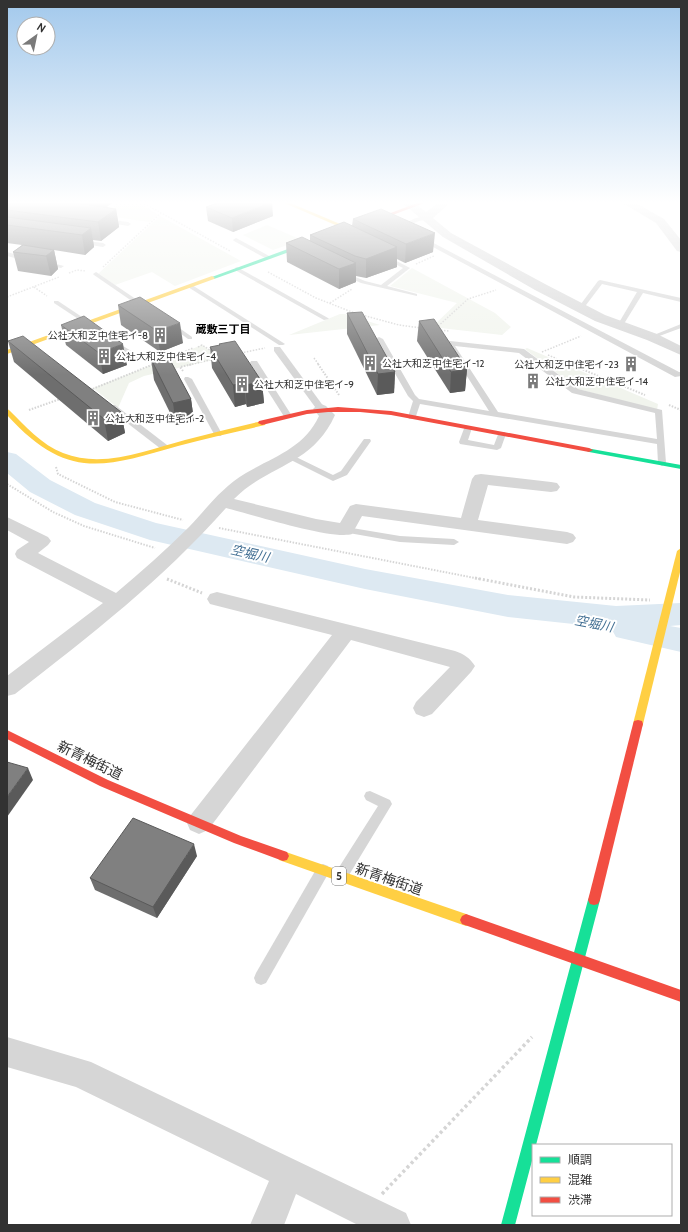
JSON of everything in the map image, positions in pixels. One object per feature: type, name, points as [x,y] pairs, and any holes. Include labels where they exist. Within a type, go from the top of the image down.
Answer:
[{"type":"street","points":[[7,352],[87,323],[144,306],[190,286],[265,259]]},
{"type":"street","points":[[492,259],[581,308],[620,326],[652,337],[681,351]]},
{"type":"street","points":[[7,411],[28,432],[53,451],[70,458],[89,461],[108,460],[321,409],[349,408],[391,413],[681,467]]},
{"type":"street","points":[[7,688],[117,602],[152,572],[201,525],[221,501],[242,483],[289,457],[304,446],[317,433],[327,415],[321,409]]},
{"type":"street","points":[[468,526],[481,479],[551,487]]},
{"type":"street","points":[[221,501],[316,525],[346,530],[356,510],[567,538]]},
{"type":"street","points":[[7,523],[42,541],[24,554],[117,602]]},
{"type":"street","points":[[508,1225],[579,960],[681,551]]},
{"type":"street","points":[[217,599],[455,659],[464,666],[424,708]]},
{"type":"street","points":[[199,823],[347,631]]},
{"type":"street","name":"新青梅街道","points":[[7,734],[104,783],[238,840],[681,996]]},
{"type":"street","points":[[7,1052],[80,1073],[394,1225]]},
{"type":"street","points":[[267,1225],[288,1174]]},
{"type":"lane","points":[[25,259],[30,261]]},
{"type":"lane","points":[[382,287],[407,268],[390,259]]},
{"type":"lane","points":[[460,259],[678,375],[681,374]]},
{"type":"lane","points":[[38,262],[61,266]]},
{"type":"lane","points":[[237,269],[326,319]]},
{"type":"lane","points":[[338,271],[363,282],[415,295]]},
{"type":"lane","points":[[96,274],[144,306]]},
{"type":"lane","points":[[581,308],[600,282],[681,300]]},
{"type":"lane","points":[[190,286],[279,346],[321,409]]},
{"type":"lane","points":[[620,326],[641,291]]},
{"type":"lane","points":[[56,302],[96,329]]},
{"type":"lane","points":[[166,321],[190,338]]},
{"type":"lane","points":[[652,337],[681,326]]},
{"type":"lane","points":[[109,338],[135,357]]},
{"type":"lane","points":[[379,339],[412,396],[417,401],[661,442]]},
{"type":"lane","points":[[30,343],[38,350]]},
{"type":"lane","points":[[496,414],[450,343],[521,351],[575,391],[659,412],[662,463]]},
{"type":"lane","points":[[254,364],[288,416]]},
{"type":"lane","points":[[188,379],[218,434]]},
{"type":"lane","points":[[90,390],[164,447]]},
{"type":"lane","points":[[412,417],[417,401]]},
{"type":"lane","points":[[468,428],[463,442],[497,448],[502,434]]},
{"type":"lane","points":[[289,457],[333,478],[344,473],[367,441]]},
{"type":"lane","points":[[346,530],[400,540],[454,542]]},
{"type":"lane","points":[[341,876],[386,804],[370,796]]},
{"type":"lane","points":[[261,978],[323,870]]},
{"type":"path","points":[[7,297],[77,270],[96,274],[111,259]]},
{"type":"path","points":[[245,259],[316,298],[364,316],[399,325],[428,329]]},
{"type":"path","points":[[407,268],[428,259]]},
{"type":"path","points":[[330,303],[363,282]]},
{"type":"path","points":[[450,331],[435,330],[468,299],[510,286]]},
{"type":"path","points":[[34,287],[56,302]]},
{"type":"path","points":[[595,330],[542,352],[645,395]]},
{"type":"path","points":[[90,390],[202,345],[215,354]]},
{"type":"path","points":[[239,353],[279,346]]},
{"type":"path","points":[[314,358],[349,408]]},
{"type":"path","points":[[188,379],[180,367],[215,359]]},
{"type":"path","points":[[29,411],[65,396]]},
{"type":"path","points":[[667,404],[681,410]]},
{"type":"path","points":[[50,465],[55,466],[58,474],[115,502],[201,525],[574,597],[650,600]]},
{"type":"path","points":[[7,484],[53,512],[84,526],[173,553]]},
{"type":"path","points":[[152,572],[217,599]]},
{"type":"path","points":[[365,1211],[535,1034]]},
{"type":"shaded area","points":[[114,259],[238,259],[241,261],[175,286],[152,272],[115,285],[98,274]]},
{"type":"shaded area","points":[[412,268],[495,313],[511,327],[502,335],[432,327],[457,303],[390,286]]},
{"type":"shaded area","points":[[340,314],[345,314],[380,325],[289,335]]},
{"type":"shaded area","points":[[202,345],[221,358],[144,376],[129,383],[118,408],[93,388]]},
{"type":"shaded area","points":[[527,348],[658,404],[657,410],[578,389],[525,349]]},
{"type":"building","points":[[320,259],[349,259],[356,263],[339,269]]},
{"type":"building","points":[[140,297],[180,323],[157,331],[118,305]]},
{"type":"building","points":[[362,312],[395,372],[378,374],[347,313]]},
{"type":"building","points":[[84,316],[123,344],[99,353],[61,325]]},
{"type":"building","points":[[434,319],[467,369],[451,372],[419,321]]},
{"type":"building","points":[[23,336],[121,412],[104,419],[8,341]]},
{"type":"building","points":[[235,341],[262,382],[245,385],[244,383],[233,385],[210,347]]},
{"type":"building","points":[[168,356],[191,399],[173,403],[151,359]]},
{"type":"building","points":[[7,762],[28,768],[7,797]]},
{"type":"building","points":[[133,818],[194,844],[153,907],[90,878]]},
{"type":"waterway","name":"空堀川","points":[[7,460],[40,486],[85,509],[150,531],[365,579],[508,606],[616,617],[681,614]]},
{"type":"waterway","name":"空堀川","points":[[627,629],[681,640]]},
{"type":"traffic: fast","points":[[212,278],[264,259]]},
{"type":"traffic: fast","points":[[589,450],[681,467]]},
{"type":"traffic: fast","points":[[508,1225],[594,900]]},
{"type":"traffic: slow","points":[[7,352],[212,278]]},
{"type":"traffic: slow","points":[[7,411],[27,432],[43,445],[60,455],[84,461],[114,460],[144,454],[188,441],[262,423]]},
{"type":"traffic: slow","points":[[638,724],[681,551]]},
{"type":"traffic: slow","points":[[283,856],[466,920]]},
{"type":"traffic: jam","points":[[262,423],[318,410],[370,410],[589,450]]},
{"type":"traffic: jam","points":[[594,900],[638,724]]},
{"type":"traffic: jam","points":[[7,734],[104,783],[238,840],[283,856]]},
{"type":"traffic: jam","points":[[466,920],[681,996]]},
{"type":"place","name":"公社大和芝中住宅イ-8","points":[[160,335]]},
{"type":"place","name":"公社大和芝中住宅イ-4","points":[[104,356]]},
{"type":"place","name":"公社大和芝中住宅イ-12","points":[[370,363]]},
{"type":"place","name":"公社大和芝中住宅イ-23","points":[[631,364]]},
{"type":"place","name":"公社大和芝中住宅イ-14","points":[[533,381]]},
{"type":"place","name":"公社大和芝中住宅イ-9","points":[[242,384]]},
{"type":"place","name":"公社大和芝中住宅イ-2","points":[[93,418]]},
{"type":"district","name":"蔵敷三丁目","points":[[223,329]]}]
